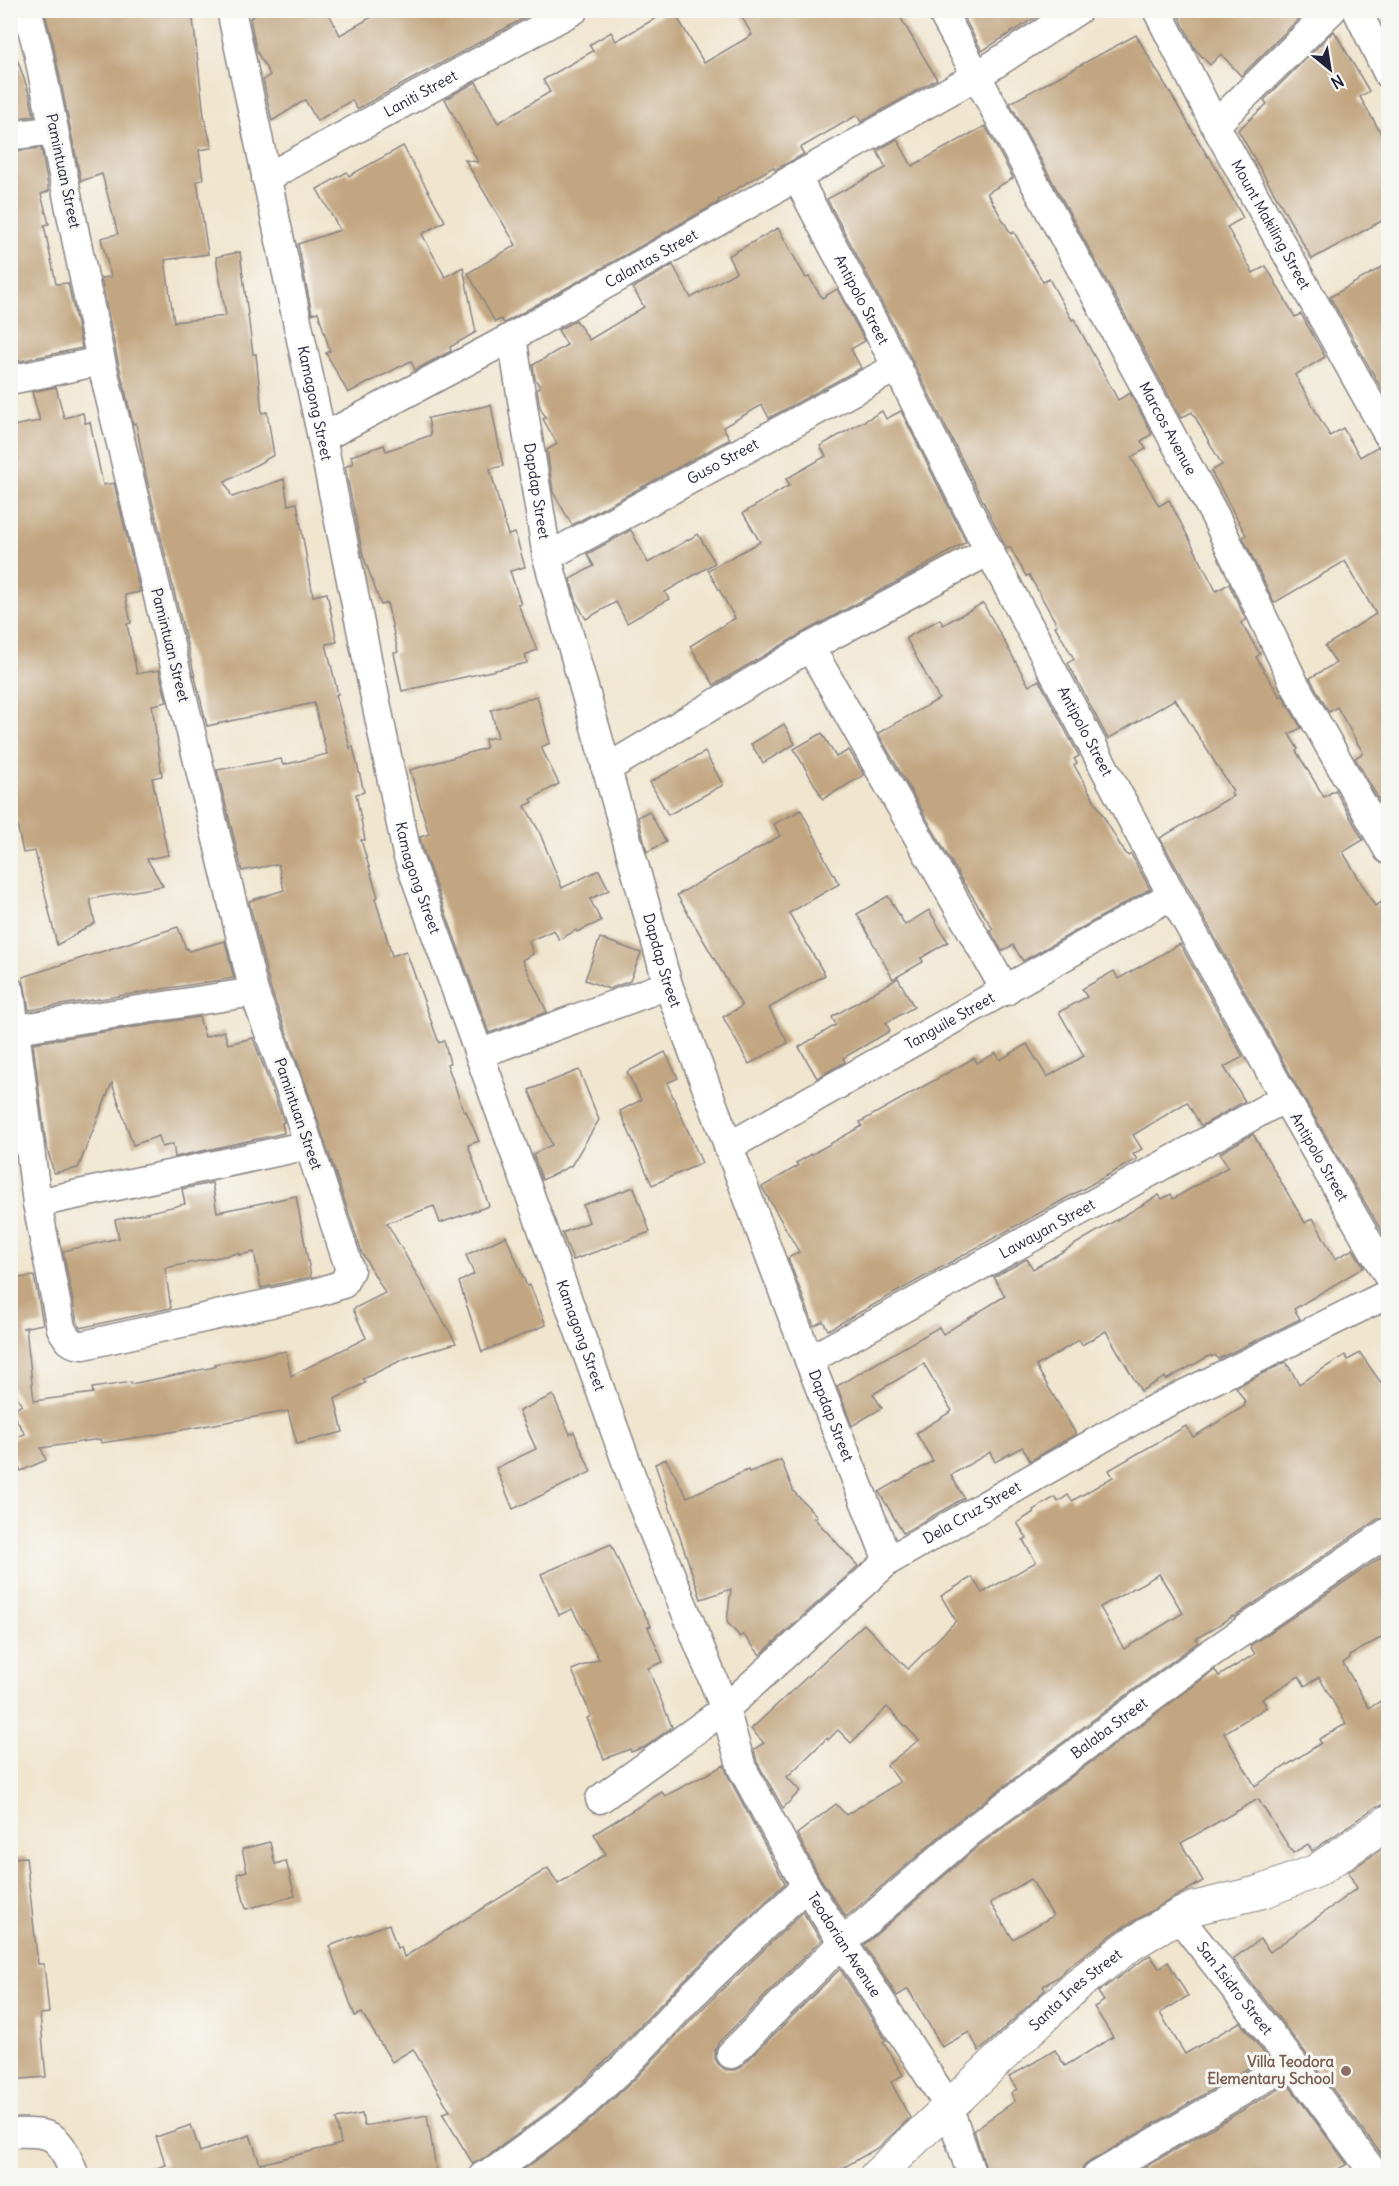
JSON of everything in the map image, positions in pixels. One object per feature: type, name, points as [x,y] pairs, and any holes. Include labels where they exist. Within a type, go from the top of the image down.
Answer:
[{"type":"street","name":"Pamintuan Street","points":[[27,10],[37,47],[101,361],[254,992],[294,1100],[350,1270],[343,1284],[330,1290],[84,1345],[74,1345],[61,1328],[38,1203]]},
{"type":"street","name":"Kamagong Street","points":[[231,10],[407,854],[636,1489],[725,1709]]},
{"type":"street","name":"Laniti Street","points":[[266,178],[574,10]]},
{"type":"street","name":"Marcos Avenue","points":[[941,10],[1215,516],[1294,683],[1389,850]]},
{"type":"street","name":"Calantas Street","points":[[322,438],[512,337],[978,75],[1078,10]]},
{"type":"street","name":"Mount Makiling Street","points":[[1157,10],[1215,125],[1389,435]]},
{"type":"street","points":[[1215,125],[1332,10]]},
{"type":"street","points":[[1357,10],[1389,74]]},
{"type":"street","points":[[10,136],[54,130]]},
{"type":"street","name":"Antipolo Street","points":[[796,176],[897,367],[989,551],[1172,895],[1285,1098],[1389,1276]]},
{"type":"street","name":"Dapdap Street","points":[[512,337],[547,557],[668,985],[809,1360],[888,1561]]},
{"type":"street","points":[[10,380],[101,361]]},
{"type":"street","name":"Guso Street","points":[[547,557],[897,367]]},
{"type":"street","points":[[606,769],[810,647],[989,551]]},
{"type":"street","points":[[810,647],[1006,991]]},
{"type":"street","name":"Tanguile Street","points":[[728,1147],[1172,895]]},
{"type":"street","points":[[479,1054],[668,985]]},
{"type":"street","points":[[10,991],[38,1203],[309,1145]]},
{"type":"street","points":[[16,1029],[254,992]]},
{"type":"street","name":"Lawayan Street","points":[[809,1360],[1285,1098]]},
{"type":"street","name":"Dela Cruz Street","points":[[600,1799],[725,1709],[888,1561],[1144,1414],[1389,1294]]},
{"type":"street","name":"Balaba Street","points":[[731,2054],[843,1942],[971,1831],[1208,1655],[1389,1533]]},
{"type":"street","name":"Teodorian Avenue","points":[[725,1709],[742,1768],[806,1886],[948,2105],[972,2175]]},
{"type":"street","name":"Santa Ines Street","points":[[876,2175],[1077,1985],[1130,1945],[1195,1908],[1261,1892],[1316,1871],[1389,1822]]},
{"type":"street","points":[[483,2175],[496,2170],[575,2112],[624,2067],[691,1995],[806,1886]]},
{"type":"street","name":"San Isidro Street","points":[[1178,1916],[1292,2062],[1376,2175]]},
{"type":"street","points":[[1097,2175],[1292,2062]]},
{"type":"street","points":[[10,2133],[43,2133],[63,2146],[75,2175]]},
{"type":"building","points":[[44,10],[192,10],[204,116],[212,148],[199,150],[203,180],[197,181],[208,254],[165,260],[174,322],[226,316],[216,257],[240,252],[253,354],[256,354],[262,413],[267,412],[274,455],[225,482],[232,497],[284,479],[288,505],[297,503],[313,596],[327,593],[337,642],[326,644],[338,694],[336,695],[350,748],[353,747],[364,792],[356,794],[365,840],[361,840],[378,897],[375,898],[392,956],[406,951],[439,1043],[444,1041],[450,1063],[447,1064],[464,1112],[466,1111],[479,1141],[468,1145],[489,1206],[440,1223],[434,1206],[387,1223],[456,1343],[406,1358],[363,1379],[365,1383],[335,1399],[343,1432],[297,1444],[288,1411],[148,1436],[101,1443],[100,1439],[41,1448],[46,1460],[21,1471],[10,1446],[10,1440],[25,1434],[11,1411],[22,1405],[10,1385],[10,1279],[34,1276],[43,1324],[22,1328],[26,1328],[34,1401],[93,1393],[92,1388],[131,1382],[131,1384],[215,1367],[215,1364],[286,1351],[291,1376],[366,1338],[353,1309],[385,1293],[362,1253],[309,1094],[270,987],[249,901],[284,890],[278,864],[242,871],[217,770],[281,759],[283,765],[327,754],[314,703],[207,726],[146,476],[136,423],[133,424],[117,357],[101,278],[111,277],[101,238],[118,234],[102,174],[81,181]]},
{"type":"building","points":[[263,10],[327,10],[340,35],[384,10],[539,10],[357,109],[352,100],[317,121],[305,100],[272,121],[263,80],[270,75],[256,50],[250,18]]},
{"type":"building","points":[[673,10],[704,63],[752,35],[738,10],[896,10],[937,79],[861,122],[857,115],[800,148],[804,154],[775,170],[773,167],[718,200],[719,202],[504,323],[501,319],[495,322],[468,273],[516,245],[465,160],[478,162],[445,99],[476,82],[498,123],[550,92],[543,80],[593,51],[589,45],[611,32],[616,41]]},
{"type":"building","points":[[960,10],[1047,10],[982,51]]},
{"type":"building","points":[[1176,10],[1308,10],[1241,76],[1221,54],[1210,65],[1195,49]]},
{"type":"building","points":[[1334,31],[1369,91],[1360,97],[1389,147],[1389,217],[1312,259],[1238,130],[1267,104],[1264,100]]},
{"type":"building","points":[[1136,35],[1209,156],[1243,218],[1227,227],[1253,273],[1266,266],[1295,317],[1301,314],[1325,357],[1295,375],[1330,436],[1343,428],[1360,457],[1377,447],[1389,451],[1389,817],[1355,758],[1363,753],[1337,707],[1329,712],[1310,678],[1336,663],[1325,646],[1376,614],[1345,561],[1274,603],[1243,537],[1246,535],[1211,471],[1222,465],[1192,412],[1181,418],[1010,103]]},
{"type":"building","points":[[10,50],[14,50],[30,96],[34,116],[10,119]]},
{"type":"building","points":[[985,126],[1013,178],[987,193],[1011,234],[1014,232],[1043,282],[1049,279],[1072,320],[1074,319],[1118,400],[1130,393],[1152,434],[1141,441],[1146,449],[1131,457],[1159,506],[1169,500],[1216,591],[1229,584],[1246,620],[1241,623],[1260,654],[1256,657],[1301,728],[1289,734],[1298,749],[1296,751],[1324,797],[1335,790],[1363,840],[1343,852],[1375,906],[1389,898],[1389,1244],[1299,1090],[1160,838],[1233,796],[1231,793],[1233,791],[1175,699],[1108,739],[1068,663],[1074,659],[1055,626],[1057,625],[1029,575],[1026,576],[1010,547],[1007,549],[912,360],[827,199],[886,168],[877,151],[897,139],[912,166]]},
{"type":"building","points":[[403,146],[445,221],[422,234],[445,277],[463,267],[476,332],[450,347],[451,351],[415,370],[411,361],[348,393],[326,353],[330,351],[318,312],[312,314],[298,244],[340,230],[317,189],[347,172],[349,176]]},
{"type":"building","points":[[41,148],[49,191],[41,194],[49,224],[44,225],[56,284],[68,283],[82,348],[10,363],[10,152]]},
{"type":"building","points":[[778,228],[806,278],[809,277],[822,298],[837,289],[865,341],[851,349],[861,368],[769,418],[762,405],[723,427],[730,439],[572,525],[553,492],[547,450],[557,444],[543,419],[546,418],[540,407],[537,389],[540,387],[535,379],[533,365],[567,345],[558,330],[576,320],[589,340],[644,307],[633,288],[673,265],[691,298],[736,272],[728,256]]},
{"type":"building","points":[[1389,263],[1389,402],[1330,297]]},
{"type":"building","points":[[56,387],[64,418],[83,413],[85,423],[90,422],[103,485],[114,483],[140,592],[125,595],[131,623],[127,624],[137,674],[159,670],[167,702],[152,705],[162,776],[152,778],[168,855],[147,859],[163,886],[90,899],[95,923],[57,945],[35,851],[23,853],[10,790],[10,461],[18,459],[12,426],[40,421],[32,392]]},
{"type":"building","points":[[491,405],[503,466],[490,469],[508,535],[515,533],[525,567],[510,571],[521,604],[518,604],[537,650],[525,655],[527,663],[402,691],[394,653],[398,652],[387,603],[381,605],[363,555],[345,467],[353,463],[351,456],[384,445],[386,451],[431,435],[428,418]]},
{"type":"building","points":[[882,411],[886,419],[901,411],[966,542],[714,685],[690,646],[735,618],[708,570],[760,542],[743,513],[790,485],[786,479],[826,456],[820,446]]},
{"type":"building","points":[[631,530],[648,563],[698,534],[715,563],[665,592],[669,599],[627,623],[616,602],[586,619],[577,603],[570,579],[594,566],[587,554]]},
{"type":"building","points":[[983,603],[1029,686],[1039,680],[1079,756],[1074,759],[1077,763],[1074,765],[1120,845],[1128,856],[1131,854],[1150,889],[1023,961],[1013,945],[1002,951],[990,930],[993,929],[960,877],[878,733],[939,699],[906,638],[940,619],[943,625]]},
{"type":"building","points":[[537,696],[550,743],[541,747],[559,784],[531,799],[533,802],[525,806],[539,831],[562,888],[599,870],[609,890],[590,899],[601,921],[577,932],[576,930],[559,940],[554,930],[529,941],[533,954],[522,960],[547,1012],[489,1033],[423,850],[420,837],[429,834],[410,770],[486,748],[485,739],[498,737],[491,710]]},
{"type":"building","points":[[784,724],[795,744],[763,763],[751,744]]},
{"type":"building","points":[[822,733],[836,757],[849,750],[864,775],[823,799],[794,749]]},
{"type":"building","points":[[705,752],[723,785],[668,815],[650,782]]},
{"type":"building","points":[[801,810],[839,884],[789,913],[825,975],[769,1008],[788,1043],[749,1064],[723,1017],[742,1006],[677,895],[780,836],[774,824]]},
{"type":"building","points":[[649,811],[666,842],[647,852],[638,817]]},
{"type":"building","points":[[888,896],[905,925],[929,910],[948,942],[921,958],[923,962],[893,979],[857,914]]},
{"type":"building","points":[[178,927],[186,949],[188,948],[189,951],[225,941],[234,978],[29,1010],[23,977]]},
{"type":"building","points":[[600,938],[641,953],[630,981],[609,989],[585,980]]},
{"type":"building","points":[[1180,944],[1243,1057],[1224,1067],[1245,1101],[1201,1126],[1187,1102],[1133,1135],[1142,1149],[1133,1154],[1137,1159],[828,1330],[823,1321],[814,1326],[788,1258],[799,1252],[762,1187],[798,1166],[796,1163],[862,1126],[860,1122],[974,1058],[977,1063],[996,1053],[1000,1060],[1027,1044],[1047,1077],[1084,1056],[1059,1012],[1087,997],[1082,989],[1114,971],[1118,979]]},
{"type":"building","points":[[898,978],[914,1007],[886,1023],[890,1031],[843,1058],[845,1062],[817,1078],[799,1047],[836,1025],[832,1017]]},
{"type":"building","points":[[199,1017],[205,1037],[224,1031],[228,1044],[253,1038],[284,1122],[282,1123],[284,1133],[175,1157],[173,1144],[162,1147],[159,1136],[133,1145],[112,1083],[78,1168],[54,1173],[46,1145],[33,1043]]},
{"type":"building","points":[[665,1052],[678,1078],[667,1083],[702,1163],[652,1185],[620,1111],[641,1100],[627,1072]]},
{"type":"building","points":[[579,1070],[599,1120],[571,1166],[542,1180],[533,1154],[552,1145],[529,1090]]},
{"type":"building","points":[[1253,1134],[1305,1223],[1313,1218],[1335,1259],[1353,1249],[1364,1267],[1294,1309],[1300,1319],[1218,1359],[1215,1355],[1212,1357],[1211,1355],[1141,1391],[1106,1331],[1082,1345],[1079,1340],[1036,1366],[1076,1434],[1030,1461],[1022,1447],[995,1462],[990,1452],[951,1475],[964,1498],[903,1533],[879,1492],[933,1461],[916,1433],[952,1411],[924,1364],[873,1394],[882,1408],[852,1426],[837,1386],[939,1327],[943,1334],[1005,1296],[994,1277],[1027,1259],[1033,1269],[1159,1195],[1162,1199],[1171,1194],[1173,1199],[1228,1167],[1220,1153]]},
{"type":"building","points":[[212,1183],[217,1212],[296,1196],[311,1277],[261,1288],[254,1252],[165,1268],[171,1308],[80,1328],[63,1251],[119,1238],[115,1220],[185,1204],[182,1189]]},
{"type":"building","points":[[634,1187],[650,1232],[573,1260],[562,1233],[589,1222],[583,1205]]},
{"type":"building","points":[[506,1236],[527,1286],[530,1285],[546,1325],[482,1352],[459,1282],[474,1274],[466,1255]]},
{"type":"building","points":[[1360,1353],[1389,1394],[1389,1516],[1379,1518],[1234,1617],[1196,1639],[1198,1642],[961,1818],[846,1917],[820,1878],[797,1834],[836,1804],[846,1815],[900,1782],[887,1765],[919,1740],[887,1707],[851,1743],[838,1730],[787,1777],[800,1791],[783,1808],[757,1762],[754,1749],[764,1743],[751,1729],[864,1624],[908,1669],[956,1621],[941,1596],[972,1577],[982,1593],[1036,1562],[1023,1540],[1027,1538],[1017,1523],[1034,1512],[1033,1510],[1055,1497],[1058,1502],[1068,1495],[1072,1501],[1113,1477],[1109,1470],[1186,1426],[1193,1437],[1245,1406],[1246,1403],[1236,1387],[1286,1362],[1299,1384],[1345,1355],[1348,1360]],"holes":[[[1159,1574],[1183,1613],[1124,1649],[1100,1607]]]},
{"type":"building","points":[[553,1395],[570,1434],[574,1432],[591,1472],[513,1509],[496,1468],[536,1449],[519,1411]]},
{"type":"building","points":[[666,1459],[687,1497],[748,1470],[749,1472],[781,1460],[794,1492],[817,1516],[814,1518],[858,1566],[760,1655],[743,1634],[740,1637],[727,1622],[731,1589],[701,1599],[655,1464]]},
{"type":"building","points":[[611,1544],[651,1626],[648,1627],[663,1662],[648,1668],[672,1727],[645,1747],[631,1752],[630,1749],[604,1759],[587,1718],[591,1716],[572,1670],[599,1659],[572,1609],[559,1615],[541,1574]]},
{"type":"building","points":[[1389,1552],[1389,1633],[1349,1656],[1350,1658],[1343,1663],[1369,1708],[1389,1696],[1389,1804],[1377,1806],[1312,1851],[1308,1844],[1293,1853],[1258,1799],[1181,1843],[1203,1881],[1120,1929],[1069,1966],[1058,1977],[1043,1986],[1045,1990],[979,2051],[969,2032],[942,2047],[908,1989],[897,1996],[864,1945],[981,1844],[1215,1670],[1219,1676],[1255,1654],[1250,1646]],"holes":[[[1299,1676],[1305,1686],[1319,1677],[1346,1724],[1319,1739],[1321,1743],[1255,1786],[1224,1733],[1267,1707],[1262,1699]],[[1031,1879],[1053,1916],[1013,1939],[990,1903]]]},
{"type":"building","points":[[724,1765],[785,1883],[565,2099],[488,2156],[473,2164],[442,2113],[450,2111],[413,2049],[392,2062],[362,2013],[355,2016],[329,1946],[389,1924],[397,1948],[401,1947],[404,1957],[548,1868],[558,1884],[606,1854],[594,1834],[662,1792],[665,1796]]},
{"type":"building","points":[[270,1842],[275,1864],[286,1861],[295,1896],[246,1909],[237,1874],[247,1871],[242,1849]]},
{"type":"building","name":"Villa Teodora Elementary School","points":[[1389,1844],[1389,2165],[1233,1959],[1260,1939],[1270,1952],[1357,1888],[1348,1872]]},
{"type":"building","points":[[26,1857],[38,1964],[44,1964],[49,2013],[40,2014],[46,2077],[10,2080],[10,1858]]},
{"type":"building","points":[[803,1912],[821,1940],[719,2042],[715,2050],[715,2059],[726,2070],[735,2070],[742,2066],[840,1969],[886,2040],[883,2042],[903,2075],[891,2082],[910,2118],[879,2147],[831,2175],[516,2175],[585,2125],[635,2079],[703,2008]]},
{"type":"building","points":[[1150,1955],[1159,1968],[1168,1962],[1188,1996],[1160,2013],[1185,2054],[1240,2022],[1267,2057],[1089,2162],[1083,2167],[1081,2175],[988,2175],[974,2130],[1015,2101],[1011,2093],[1017,2089],[1009,2077],[1055,2050],[1065,2066],[1113,2037],[1094,2007],[1104,2001],[1098,1992]]},
{"type":"building","points":[[1288,2084],[1347,2164],[1328,2175],[1131,2175]]},
{"type":"building","points":[[362,2114],[364,2126],[427,2115],[437,2175],[145,2175],[144,2172],[166,2165],[156,2137],[191,2125],[200,2152],[250,2135],[260,2164],[341,2144],[336,2119]]},
{"type":"place","name":"Villa Teodora Elementary School","points":[[1346,2071]]}]
